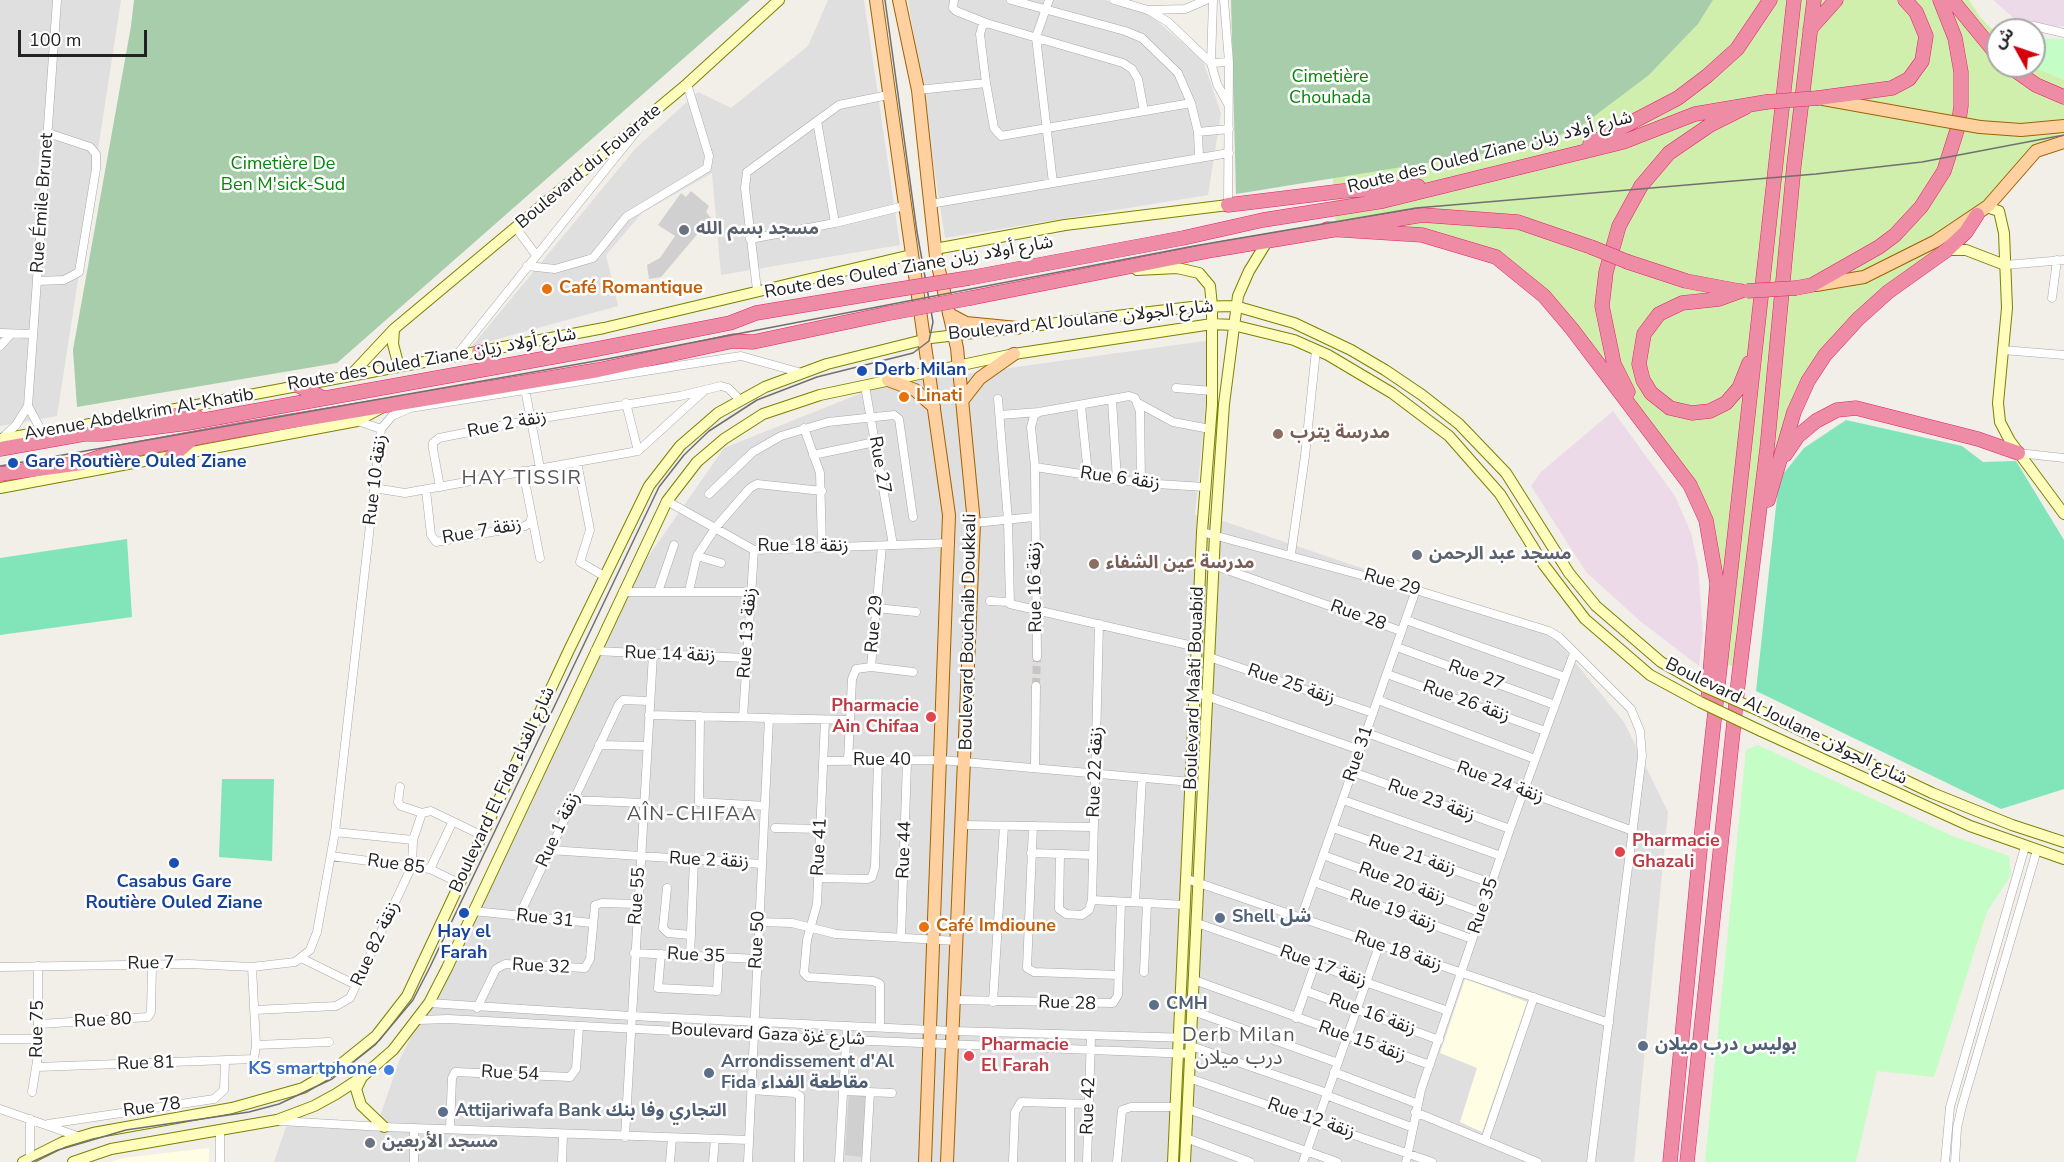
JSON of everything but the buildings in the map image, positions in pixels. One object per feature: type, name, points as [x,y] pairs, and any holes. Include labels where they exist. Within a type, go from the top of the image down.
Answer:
[{"type":"highway","points":[[1563,157],[1678,98],[1737,49],[1770,0]]},
{"type":"highway","points":[[1670,1162],[1702,829],[1794,0]]},
{"type":"highway","points":[[1687,1162],[1739,675],[1759,528],[1794,165],[1814,0]]},
{"type":"highway","points":[[1810,29],[1836,0]]},
{"type":"highway","name":"Route des Ouled Ziane شارع أولاد زيان","points":[[0,449],[84,434],[102,434],[213,418],[730,323],[756,313],[969,278],[1183,238],[1263,220],[1383,201],[1623,142],[1695,114],[1760,102],[1818,98],[1892,88],[1909,79],[1922,62],[1926,36],[1916,12],[1905,0]]},
{"type":"highway","points":[[1812,285],[1895,235],[1921,207],[1944,171],[1958,127],[1961,106],[1961,72],[1955,38],[1940,0]]},
{"type":"highway","points":[[1953,0],[1986,41]]},
{"type":"highway","points":[[2026,78],[2036,85],[2064,97]]},
{"type":"highway","points":[[1658,442],[1614,364],[1606,334],[1602,306],[1613,246],[1629,204],[1669,153],[1710,124],[1760,102]]},
{"type":"highway","points":[[1228,205],[1365,189],[1438,186]]},
{"type":"highway","points":[[1759,528],[1780,465],[1783,445],[1799,400],[1825,355],[1858,319],[1888,292],[1947,250],[1966,232],[1981,211]]},
{"type":"highway","name":"Route des Ouled Ziane شارع أولاد زيان","points":[[0,474],[82,463],[108,453],[598,370],[733,341],[753,342],[885,314],[1268,240],[1422,215],[1518,222],[1686,281],[1744,291],[1812,285]]},
{"type":"highway","points":[[1327,229],[1422,235],[1496,257],[1544,296],[1690,485],[1706,520],[1717,583],[1701,795],[1702,829]]},
{"type":"highway","points":[[1744,291],[1719,299],[1682,303],[1659,314],[1648,327],[1641,342],[1638,356],[1643,380],[1651,393],[1670,408],[1692,413],[1716,408],[1732,397],[1746,375],[1758,329]]},
{"type":"highway","points":[[479,352],[496,367]]},
{"type":"highway","points":[[299,386],[321,397]]},
{"type":"highway","points":[[1780,465],[1792,444],[1807,428],[1827,414],[1846,408],[1866,409],[1909,420],[2018,453]]},
{"type":"highway","points":[[120,419],[175,415],[213,418]]},
{"type":"highway","points":[[171,457],[193,438]]},
{"type":"main road","name":"Boulevard du Fouarate","points":[[351,376],[394,329],[687,84],[779,0]]},
{"type":"main road","name":"Boulevard Bouchaib Doukkali","points":[[899,0],[918,90],[935,249],[959,364],[974,523],[947,1162]]},
{"type":"main road","name":"Boulevard Bouchaib Doukkali","points":[[875,1],[923,340],[944,463],[950,543],[925,1162]]},
{"type":"main road","points":[[1818,98],[1980,126],[2021,130],[2064,126]]},
{"type":"main road","points":[[1812,285],[1864,277],[1908,257],[1981,211],[2036,151],[2064,141]]},
{"type":"main road","points":[[935,249],[1065,225],[1228,205]]},
{"type":"main road","points":[[1981,211],[1996,209],[2002,218],[2007,308],[1999,412],[2004,431],[2064,514]]},
{"type":"main road","name":"Boulevard Maâti Bouabid","points":[[1185,1162],[1213,565],[1224,404],[1235,306],[1249,271],[1268,240]]},
{"type":"main road","points":[[1947,250],[1966,250],[2005,265]]},
{"type":"main road","name":"Avenue Abdelkrim Al-Khatib","points":[[0,439],[120,419],[604,328],[911,255]]},
{"type":"main road","name":"Boulevard Maâti Bouabid","points":[[1110,271],[1177,268],[1193,271],[1208,281],[1212,306],[1212,391],[1202,532],[1173,1162]]},
{"type":"main road","name":"Boulevard Al Joulane شارع الجولان","points":[[923,340],[1212,306],[1235,306],[1294,323],[1359,355],[1442,409],[1490,455],[1514,485],[1569,573],[1596,606],[1661,662],[1706,687],[1932,793],[2012,825],[2064,842]]},
{"type":"main road","points":[[949,314],[966,323],[1017,328]]},
{"type":"main road","name":"Boulevard Al Joulane شارع الجولان","points":[[928,370],[1014,354],[1212,324],[1233,325],[1283,336],[1316,350],[1408,404],[1449,436],[1478,465],[1513,513],[1550,573],[1585,619],[1650,675],[1700,702],[1906,798],[2025,847],[2064,859]]},
{"type":"main road","points":[[394,329],[393,344],[399,367]]},
{"type":"main road","name":"Boulevard El Fida شارع الفداء","points":[[27,1160],[80,1137],[107,1129],[264,1100],[303,1088],[335,1069],[376,1036],[402,1003],[634,513],[664,466],[697,429],[740,400],[765,387],[827,364],[923,340]]},
{"type":"main road","points":[[962,401],[980,378],[1014,354]]},
{"type":"main road","name":"Boulevard El Fida شارع الفداء","points":[[74,1162],[111,1149],[277,1120],[314,1106],[362,1077],[393,1050],[429,1003],[667,501],[686,475],[708,453],[763,414],[820,395],[928,370]]},
{"type":"main road","points":[[888,380],[915,390],[934,407]]},
{"type":"main road","points":[[0,488],[357,421],[390,404]]},
{"type":"main road","points":[[1478,465],[1490,455]]},
{"type":"main road","points":[[362,1077],[356,1089],[361,1105],[384,1127]]},
{"type":"street","name":"Rue Émile Brunet","points":[[28,406],[57,0]]},
{"type":"street","points":[[954,0],[953,8],[956,11],[986,23],[1123,63],[1132,69],[1138,79],[1144,111]]},
{"type":"street","points":[[1011,0],[1045,11],[1070,15],[1142,38],[1178,73],[1191,103],[1198,132],[1199,157]]},
{"type":"street","points":[[1049,0],[1036,37],[1053,183]]},
{"type":"street","points":[[1114,0],[1148,10],[1168,22],[1211,63],[1229,62]]},
{"type":"street","points":[[1148,10],[1185,9],[1206,0]]},
{"type":"street","points":[[1213,0],[1211,63],[1217,84],[1229,105]]},
{"type":"street","points":[[1224,0],[1229,62],[1228,205]]},
{"type":"street","points":[[986,23],[980,34],[986,83],[997,133],[1001,136],[1191,103]]},
{"type":"street","points":[[2046,29],[2064,33]]},
{"type":"street","points":[[918,90],[986,83]]},
{"type":"street","points":[[527,266],[555,269],[593,258],[632,213],[707,168],[709,156],[687,84]]},
{"type":"street","points":[[757,290],[745,188],[747,172],[817,121],[849,101],[888,95]]},
{"type":"street","points":[[456,356],[648,116]]},
{"type":"street","points":[[817,121],[835,224]]},
{"type":"street","points":[[1198,132],[1229,129]]},
{"type":"street","points":[[37,281],[64,280],[79,272],[96,169],[96,154],[90,147],[48,133]]},
{"type":"street","points":[[930,204],[1229,153]]},
{"type":"street","points":[[750,239],[835,224],[904,206]]},
{"type":"street","points":[[516,228],[536,255]]},
{"type":"street","points":[[2005,265],[2060,260],[2052,298]]},
{"type":"street","points":[[0,333],[33,334]]},
{"type":"street","points":[[0,346],[11,334]]},
{"type":"street","points":[[1291,554],[1305,456],[1316,350]]},
{"type":"street","points":[[2003,350],[2064,355]]},
{"type":"street","name":"Rue 10 زنقة","points":[[302,958],[313,945],[317,932],[335,832],[381,429],[396,413],[410,408],[741,356],[802,373]]},
{"type":"street","name":"Rue 2 زنقة","points":[[440,487],[433,449],[436,440],[530,420],[725,386],[740,400]]},
{"type":"street","name":"Rue 27","points":[[864,386],[893,545]]},
{"type":"street","points":[[1176,388],[1212,391]]},
{"type":"street","points":[[525,389],[540,468]]},
{"type":"street","points":[[374,488],[397,494],[426,490],[638,451],[705,390]]},
{"type":"street","points":[[1000,415],[1081,406],[1130,396],[1138,403],[1173,422],[1210,429]]},
{"type":"street","points":[[998,399],[1008,520],[1009,602]]},
{"type":"street","points":[[1112,400],[1117,480]]},
{"type":"street","points":[[626,403],[638,451]]},
{"type":"street","points":[[1138,403],[1141,483]]},
{"type":"street","points":[[0,439],[16,425],[28,406],[42,432]]},
{"type":"street","points":[[1081,406],[1088,474]]},
{"type":"street","name":"Rue 16 زنقة","points":[[1037,657],[1035,467],[1031,426],[1034,416],[1039,412]]},
{"type":"street","points":[[709,494],[753,452],[781,436],[804,428],[894,415],[899,418],[913,517]]},
{"type":"street","points":[[357,421],[381,429]]},
{"type":"street","points":[[804,428],[822,491],[822,548]]},
{"type":"street","points":[[813,455],[875,442]]},
{"type":"street","points":[[2018,453],[2064,458]]},
{"type":"street","points":[[577,462],[590,530],[580,562],[604,576]]},
{"type":"street","name":"Rue 6 زنقة","points":[[1035,467],[1141,483],[1205,487]]},
{"type":"street","points":[[523,471],[540,558]]},
{"type":"street","points":[[689,591],[697,555],[716,527],[750,488],[757,484],[768,487],[822,491]]},
{"type":"street","name":"Rue 7 زنقة","points":[[426,490],[431,535],[440,542],[525,526],[531,522],[531,519]]},
{"type":"street","name":"Rue 18 زنقة","points":[[667,501],[754,550],[950,543]]},
{"type":"street","points":[[974,523],[1034,517]]},
{"type":"street","name":"Rue 29","points":[[1202,532],[1291,554],[1549,631],[1627,703],[1638,726],[1642,756],[1591,1162]]},
{"type":"street","points":[[658,591],[674,545]]},
{"type":"street","name":"Rue 29","points":[[848,761],[854,673],[861,667],[871,667],[882,546]]},
{"type":"street","name":"Rue 13 زنقة","points":[[743,717],[745,657],[754,550]]},
{"type":"street","points":[[697,555],[721,563]]},
{"type":"street","name":"Rue 28","points":[[1213,565],[1401,632]]},
{"type":"street","name":"Rue 31","points":[[1301,918],[1416,590]]},
{"type":"street","points":[[623,592],[751,592]]},
{"type":"street","points":[[990,601],[1009,602],[1013,606],[1197,647]]},
{"type":"street","points":[[876,608],[916,612]]},
{"type":"street","name":"Rue 28","points":[[1406,620],[1565,677]]},
{"type":"street","name":"Rue 22 زنقة","points":[[1092,900],[1099,624]]},
{"type":"street","name":"Rue 27","points":[[1396,647],[1555,705]]},
{"type":"street","name":"Rue 14 زنقة","points":[[595,651],[745,657]]},
{"type":"street","name":"Rue 35","points":[[1406,1162],[1415,1112],[1430,1065],[1534,759],[1574,653]]},
{"type":"street","name":"Rue 55","points":[[625,1137],[653,654]]},
{"type":"street","name":"Rue 25 زنقة","points":[[1209,657],[1373,714]]},
{"type":"street","points":[[871,667],[913,672]]},
{"type":"street","name":"Rue 26 زنقة","points":[[1387,674],[1545,731]]},
{"type":"street","points":[[1035,768],[1036,686]]},
{"type":"street","points":[[1195,692],[1360,750]]},
{"type":"street","points":[[1378,700],[1534,759]]},
{"type":"street","name":"Rue 1 زنقة","points":[[519,916],[621,702],[649,701]]},
{"type":"street","points":[[649,715],[849,720]]},
{"type":"street","points":[[700,716],[699,802],[765,806]]},
{"type":"street","name":"Rue 50","points":[[748,1162],[769,718]]},
{"type":"street","name":"Rue 41","points":[[825,720],[817,904],[810,929],[804,973],[808,977],[873,981],[881,987],[880,1027]]},
{"type":"street","name":"Rue 24 زنقة","points":[[1367,733],[1633,831]]},
{"type":"street","points":[[599,745],[646,746]]},
{"type":"street","points":[[941,760],[1191,782]]},
{"type":"street","name":"Rue 40","points":[[824,761],[941,760]]},
{"type":"street","name":"Rue 44","points":[[819,878],[868,879],[872,877],[875,867],[878,761]]},
{"type":"street","name":"Rue 44","points":[[901,937],[907,762]]},
{"type":"street","name":"Rue 23 زنقة","points":[[1353,772],[1510,829]]},
{"type":"street","points":[[1135,902],[1142,778]]},
{"type":"street","points":[[400,787],[399,805],[422,813],[431,811],[481,835]]},
{"type":"street","points":[[573,800],[643,803]]},
{"type":"street","points":[[1343,800],[1501,856]]},
{"type":"street","points":[[412,866],[413,840],[422,813]]},
{"type":"street","points":[[431,870],[454,824]]},
{"type":"street","points":[[962,825],[1094,827]]},
{"type":"street","points":[[993,1002],[1004,826]]},
{"type":"street","points":[[1033,826],[1025,963],[1034,972],[1118,975]]},
{"type":"street","points":[[775,828],[821,829]]},
{"type":"street","name":"Rue 21 زنقة","points":[[1333,828],[1491,883]]},
{"type":"street","points":[[335,832],[413,840]]},
{"type":"street","points":[[1945,1162],[1950,1107],[2025,847]]},
{"type":"street","name":"Rue 2 زنقة","points":[[549,850],[762,864]]},
{"type":"street","points":[[1955,1162],[1957,1128],[1968,1086],[2037,850]]},
{"type":"street","points":[[1031,853],[1093,855]]},
{"type":"street","points":[[1060,854],[1058,905],[1059,909],[1066,914],[1082,915],[1089,910],[1092,900],[1185,905]]},
{"type":"street","name":"Rue 20 زنقة","points":[[1323,855],[1482,913]]},
{"type":"street","name":"Rue 85","points":[[331,856],[431,870],[459,883]]},
{"type":"street","points":[[690,956],[694,860]]},
{"type":"street","name":"Rue 82 زنقة","points":[[255,1010],[340,1005],[350,998],[412,866]]},
{"type":"street","name":"Rue 18 زنقة","points":[[1187,879],[1609,1023]]},
{"type":"street","name":"Rue 19 زنقة","points":[[1314,882],[1472,939]]},
{"type":"street","points":[[667,888],[663,928],[668,933],[691,935]]},
{"type":"street","name":"Rue 28","points":[[955,1000],[1107,1005],[1113,1003],[1118,995],[1121,902]]},
{"type":"street","points":[[1144,972],[1147,903]]},
{"type":"street","name":"Rue 31","points":[[473,912],[592,923],[593,909],[598,904],[637,904]]},
{"type":"street","points":[[759,922],[792,923],[836,934],[957,941]]},
{"type":"street","name":"Rue 32","points":[[477,1008],[496,969],[505,964],[585,968],[590,959],[592,923]]},
{"type":"street","name":"Rue 17 زنقة","points":[[1197,923],[1448,1011]]},
{"type":"street","points":[[1303,1162],[1379,946]]},
{"type":"street","name":"Rue 35","points":[[634,953],[757,959]]},
{"type":"street","points":[[661,954],[658,988],[717,991],[719,957]]},
{"type":"street","points":[[302,958],[356,985]]},
{"type":"street","name":"Rue 7","points":[[0,967],[152,964],[252,967],[290,963],[302,958]]},
{"type":"street","name":"Rue 80","points":[[40,1024],[148,1017],[151,1012],[152,964]]},
{"type":"street","name":"Rue 16 زنقة","points":[[1296,1018],[1315,964]]},
{"type":"street","name":"Rue 75","points":[[32,1092],[37,1067],[40,1024],[38,966]]},
{"type":"street","points":[[252,967],[256,1045],[329,1042]]},
{"type":"street","name":"Rue 15 زنقة","points":[[1194,980],[1430,1065]]},
{"type":"street","name":"Rue 16 زنقة","points":[[1305,991],[1439,1040]]},
{"type":"street","points":[[1485,1140],[1534,997]]},
{"type":"street","name":"Boulevard Gaza شارع غزة","points":[[418,1020],[448,1019],[847,1040],[930,1036],[1091,1050],[1178,1053],[1191,1046],[1179,1038],[930,1036],[880,1027],[477,1008],[429,1003]]},
{"type":"street","points":[[448,1019],[449,1006]]},
{"type":"street","points":[[1193,1011],[1338,1063]]},
{"type":"street","points":[[839,1162],[848,1026]]},
{"type":"street","name":"Rue 54","points":[[450,1128],[452,1078],[456,1072],[570,1077],[576,1069],[579,1027]]},
{"type":"street","name":"Rue 42","points":[[1087,1162],[1091,1036]]},
{"type":"street","points":[[0,1039],[39,1039]]},
{"type":"street","name":"Rue 81","points":[[37,1067],[255,1058],[256,1045]]},
{"type":"street","points":[[1191,1046],[1412,1127]]},
{"type":"street","name":"Rue 78","points":[[48,1124],[218,1098],[224,1090],[225,1061]]},
{"type":"street","points":[[1334,1072],[1418,1104]]},
{"type":"street","name":"Rue 12 زنقة","points":[[1189,1078],[1432,1162]]},
{"type":"street","points":[[1958,1081],[1968,1086]]},
{"type":"street","points":[[751,1090],[800,1095],[799,1162]]},
{"type":"street","points":[[843,1091],[892,1093]]},
{"type":"street","points":[[866,1162],[870,1092]]},
{"type":"street","points":[[1013,1162],[1015,1112],[1018,1104],[1024,1100],[1089,1104]]},
{"type":"street","name":"Rue 42","points":[[1070,1162],[1071,1104]]},
{"type":"street","points":[[1117,1162],[1122,1110],[1131,1107],[1176,1107]]},
{"type":"street","name":"Rue 78","points":[[0,1109],[80,1137]]},
{"type":"street","points":[[1188,1109],[1337,1162]]},
{"type":"street","points":[[1415,1112],[1537,1162]]},
{"type":"street","points":[[103,1115],[107,1129]]},
{"type":"street","points":[[27,1160],[30,1119]]},
{"type":"street","points":[[277,1120],[384,1127],[749,1140]]},
{"type":"street","points":[[414,1128],[414,1162]]},
{"type":"street","points":[[220,1131],[220,1162]]},
{"type":"street","points":[[562,1162],[563,1134]]},
{"type":"street","points":[[670,1162],[672,1138]]},
{"type":"street","points":[[1186,1138],[1250,1162]]},
{"type":"street","points":[[713,1162],[715,1139]]},
{"type":"shaded area","points":[[0,0],[121,0],[57,416],[0,426]]},
{"type":"shaded area","points":[[828,0],[864,0],[900,245],[721,275],[712,173],[642,213],[606,255],[618,306],[472,346],[636,148],[698,92],[731,108],[808,46]]},
{"type":"shaded area","points":[[908,0],[1105,0],[1148,13],[1203,61],[1221,113],[1208,195],[945,238]]},
{"type":"shaded area","points":[[1993,0],[2064,0],[2064,26],[2046,27],[2046,18],[2014,18]]},
{"type":"shaded area","name":"مسجد بسم الله","points":[[691,191],[709,206],[706,212],[711,218],[661,277],[649,279],[647,265],[660,258],[675,236],[658,225],[681,193],[686,197]]},
{"type":"shaded area","points":[[1212,340],[1195,515],[1223,521],[1550,632],[1624,722],[1668,812],[1634,1162],[274,1162],[287,1124],[375,1131],[399,1061],[641,567],[724,448],[879,386]]},
{"type":"shaded area","points":[[1613,411],[1675,496],[1691,533],[1698,565],[1703,634],[1699,666],[1640,621],[1586,572],[1531,486],[1541,472]]},
{"type":"shaded area","points":[[1465,979],[1527,1002],[1482,1132],[1460,1122],[1477,1068],[1440,1053]]},
{"type":"shaded area","points":[[849,1092],[867,1093],[862,1157],[845,1155]]},
{"type":"shaded area","points":[[209,1148],[209,1162],[111,1162],[122,1158]]},
{"type":"green space","name":"Cimetière De Ben M'sick-Sud","points":[[134,0],[750,0],[337,363],[77,407],[73,350]]},
{"type":"green space","name":"Cimetière Chouhada","points":[[1231,0],[1713,0],[1698,24],[1649,75],[1584,124],[1538,145],[1236,194]]},
{"type":"green space","points":[[1713,0],[1969,0],[1986,23],[1986,78],[2046,78],[2046,72],[2064,80],[2064,131],[2036,147],[1969,219],[1819,356],[1770,472],[1742,667],[1709,663],[1716,556],[1683,482],[1528,281],[1477,247],[1336,229],[1333,178],[1538,145],[1584,124],[1649,75],[1698,24]]},
{"type":"green space","points":[[2046,38],[2064,39],[2064,80],[2046,72]]},
{"type":"green space","points":[[1846,420],[1962,446],[1983,462],[2016,461],[2064,540],[2064,789],[2001,809],[1756,691],[1779,479],[1804,448]]},
{"type":"green space","points":[[127,539],[132,617],[0,635],[0,558]]},
{"type":"green space","points":[[1758,745],[1950,835],[2009,856],[2011,875],[1987,912],[1934,1077],[1877,1071],[1856,1162],[1705,1162],[1746,750]]},
{"type":"green space","points":[[222,779],[274,779],[272,861],[219,857]]},
{"type":"tunnel","points":[[1036,686],[1037,657]]},
{"type":"tram line","points":[[32,1162],[58,1150],[126,1130],[249,1112],[279,1104],[332,1079],[375,1045],[413,1000],[659,487],[684,455],[709,431],[757,400],[817,377],[913,353],[929,341],[933,322],[917,232],[885,0]]},
{"type":"tram line","points":[[0,466],[607,359],[1194,246],[1416,208],[1816,174],[1922,162],[2064,135]]},
{"type":"place","name":"مسجد بسم الله","points":[[684,230]]},
{"type":"place","name":"Café Romantique","points":[[547,289]]},
{"type":"place","name":"Derb Milan","points":[[862,371]]},
{"type":"place","name":"Linati","points":[[904,397]]},
{"type":"place","name":"مدرسة يترب","points":[[1278,434]]},
{"type":"place","name":"Gare Routière Ouled Ziane","points":[[13,463]]},
{"type":"place","name":"مسجد عبد الرحمن","points":[[1417,555]]},
{"type":"place","name":"مدرسة عين الشفاء","points":[[1094,564]]},
{"type":"place","name":"Pharmacie Ain Chifaa","points":[[931,717]]},
{"type":"place","name":"Pharmacie Ghazali","points":[[1620,852]]},
{"type":"place","name":"Casabus Gare Routière Ouled Ziane","points":[[174,863]]},
{"type":"place","name":"Hay el Farah","points":[[464,913]]},
{"type":"place","name":"Shell شل","points":[[1220,918]]},
{"type":"place","name":"Café Imdioune","points":[[924,927]]},
{"type":"place","name":"CMH","points":[[1154,1005]]},
{"type":"place","name":"بوليس درب ميلان","points":[[1643,1046]]},
{"type":"place","name":"Pharmacie El Farah","points":[[969,1056]]},
{"type":"place","name":"KS smartphone","points":[[389,1070]]},
{"type":"place","name":"Arrondissement d'Al Fida مقاطعة الفداء","points":[[709,1073]]},
{"type":"place","name":"Attijariwafa Bank التجاري وفا بنك","points":[[443,1112]]},
{"type":"place","name":"مسجد الأربعين","points":[[370,1143]]},
{"type":"district","name":"HAY TISSIR","points":[[522,479]]},
{"type":"district","name":"AÎN-CHIFAA","points":[[692,815]]},
{"type":"district","name":"Derb Milan درب ميلان","points":[[1239,1048]]}]
